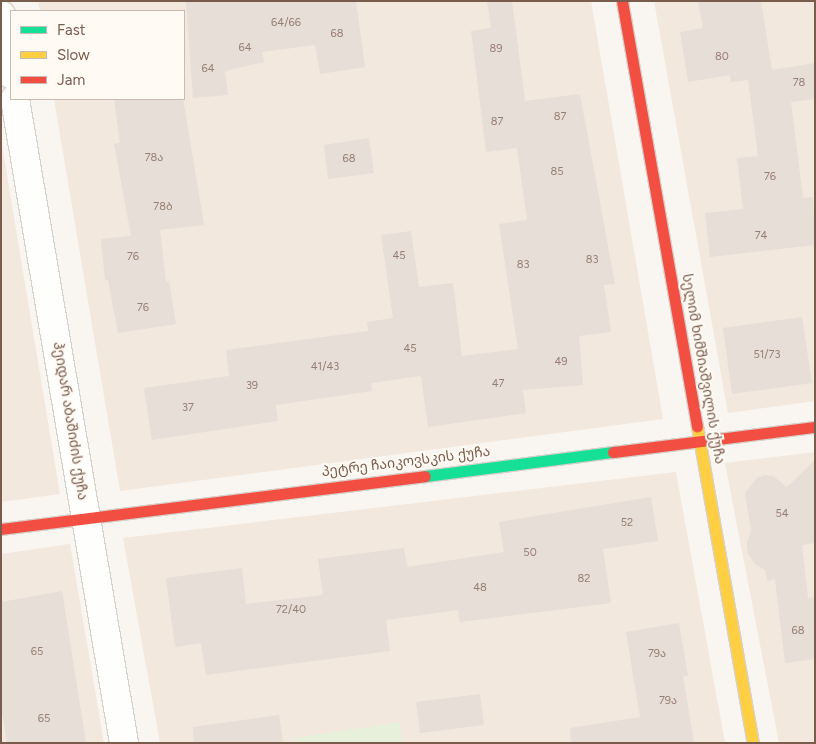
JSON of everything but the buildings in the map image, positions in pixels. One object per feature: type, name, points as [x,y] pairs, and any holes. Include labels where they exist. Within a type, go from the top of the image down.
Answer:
[{"type":"street","name":"სელიმ ხიმშიაშვილის ქუჩა","points":[[622,1],[753,743]]},
{"type":"street","points":[[1,15],[10,68]]},
{"type":"street","name":"ჰეიდარ აბაშიძის ქუჩა","points":[[15,100],[124,743]]},
{"type":"street","name":"პეტრე ჩაიკოვსკის ქუჩა","points":[[1,529],[86,516],[700,443],[815,427]]},
{"type":"shaded area","points":[[38,1],[591,1],[663,419],[120,491],[54,100],[185,100],[185,10],[40,10]]},
{"type":"shaded area","points":[[654,1],[815,1],[815,401],[728,413]]},
{"type":"shaded area","points":[[1,139],[60,494],[1,502]]},
{"type":"shaded area","points":[[815,452],[815,743],[779,743],[725,463]]},
{"type":"shaded area","points":[[676,472],[725,743],[160,743],[123,538]]},
{"type":"shaded area","points":[[70,544],[104,743],[1,743],[1,554]]},
{"type":"green space","points":[[400,722],[403,743],[296,743],[295,738]]},
{"type":"traffic: fast","points":[[425,476],[613,452]]},
{"type":"traffic: slow","points":[[697,426],[753,743]]},
{"type":"traffic: jam","points":[[622,1],[697,426]]},
{"type":"traffic: jam","points":[[613,452],[815,427]]},
{"type":"traffic: jam","points":[[1,529],[425,476]]}]
